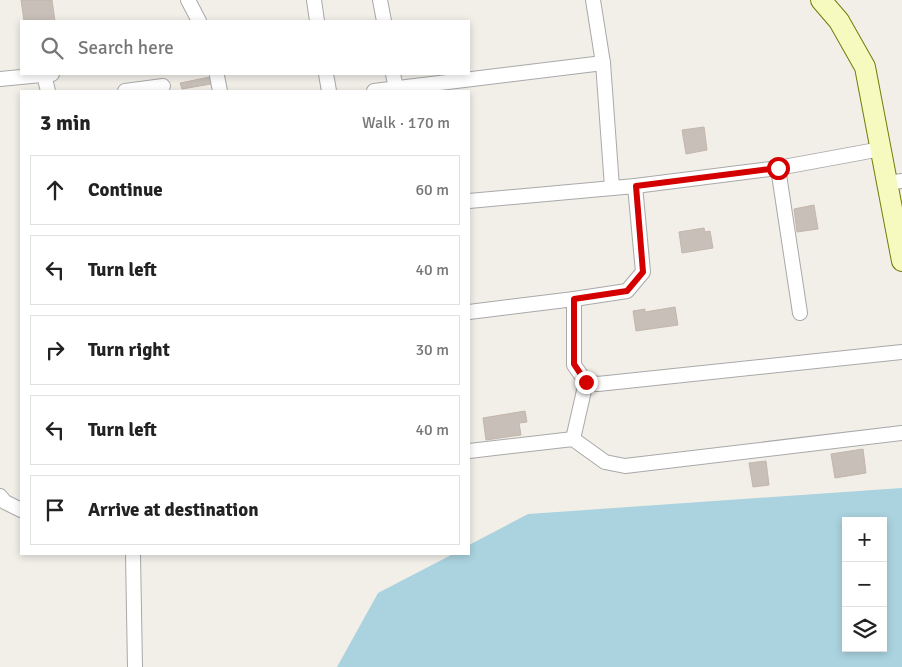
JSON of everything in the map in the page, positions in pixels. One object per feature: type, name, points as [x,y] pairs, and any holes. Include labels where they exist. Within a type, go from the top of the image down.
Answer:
[{"type":"street","points":[[188,0],[198,20]]},
{"type":"street","points":[[314,0],[317,20]]},
{"type":"street","points":[[380,0],[384,20]]},
{"type":"street","points":[[593,0],[603,63],[612,187]]},
{"type":"street","points":[[821,0],[839,20],[865,67],[881,149],[894,182],[901,250]]},
{"type":"street","points":[[381,90],[603,63]]},
{"type":"street","points":[[0,79],[38,75]]},
{"type":"street","points":[[48,75],[48,90]]},
{"type":"street","points":[[326,75],[330,90]]},
{"type":"street","points":[[393,75],[396,88]]},
{"type":"street","points":[[217,76],[220,90]]},
{"type":"street","points":[[130,90],[163,84]]},
{"type":"street","points":[[470,201],[636,186],[778,168],[881,149]]},
{"type":"street","points":[[778,168],[800,313]]},
{"type":"street","points":[[470,312],[627,291],[643,272],[636,186]]},
{"type":"street","points":[[573,439],[586,382],[574,364],[574,299]]},
{"type":"street","points":[[586,382],[598,384],[902,352]]},
{"type":"street","points":[[470,451],[573,439],[605,462],[625,466],[902,433]]},
{"type":"street","points":[[0,496],[5,502],[20,510]]},
{"type":"street","points":[[133,555],[136,667]]},
{"type":"water","points":[[902,488],[902,667],[337,667],[378,593],[451,555],[470,555],[470,544],[528,514]]},
{"type":"building","points":[[21,0],[52,0],[55,20],[24,20]]},
{"type":"building","points":[[210,77],[211,84],[182,89],[180,83]]},
{"type":"building","points":[[704,127],[707,150],[686,154],[682,130]]},
{"type":"building","points":[[814,205],[818,229],[797,232],[794,209]]},
{"type":"building","points":[[704,228],[705,232],[710,231],[713,248],[682,253],[679,232]]},
{"type":"building","points":[[675,307],[678,325],[636,331],[633,311],[645,309],[645,312]]},
{"type":"building","points":[[525,411],[527,422],[519,423],[521,435],[486,440],[483,418]]},
{"type":"building","points":[[863,449],[866,473],[835,478],[831,454]]},
{"type":"building","points":[[766,461],[769,485],[753,487],[749,463]]},
{"type":"route","points":[[586,382],[574,364],[574,299],[627,291],[643,272],[636,186],[778,168]]}]
